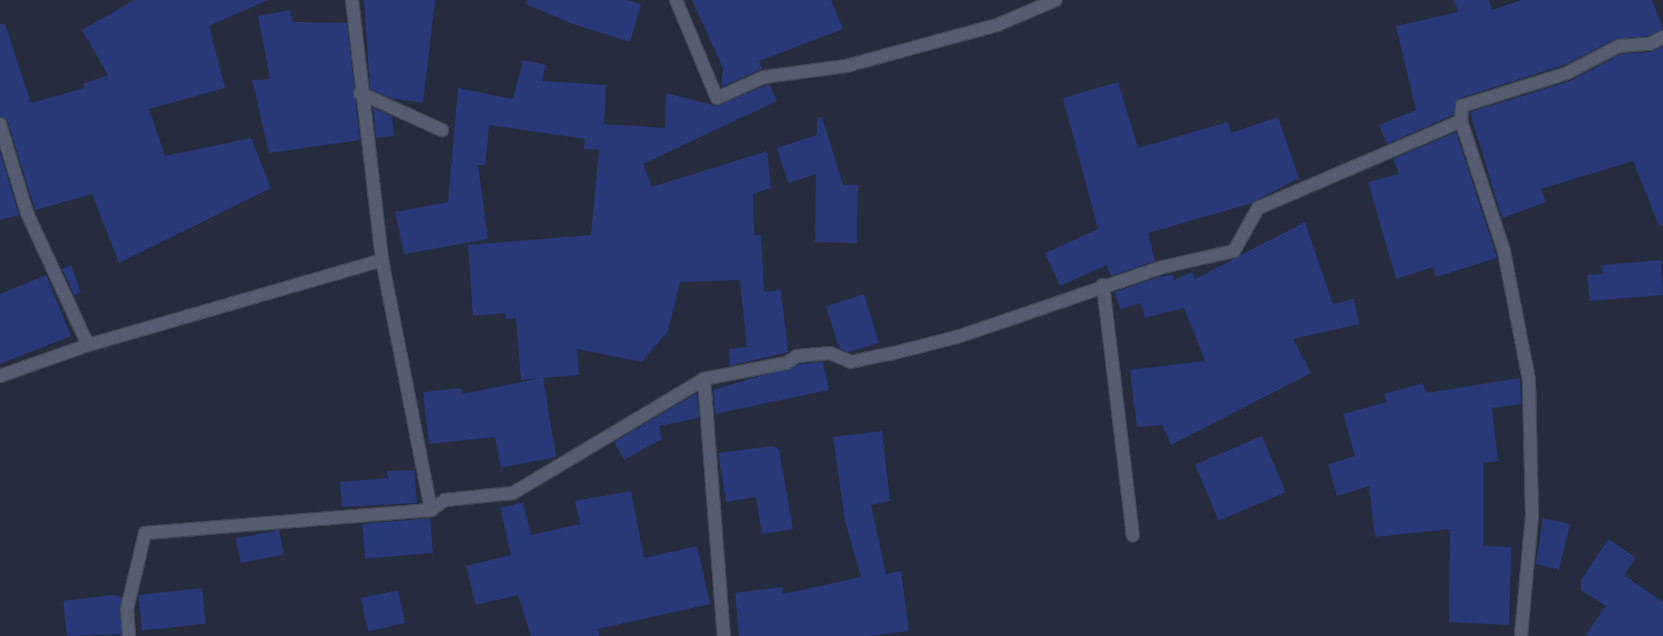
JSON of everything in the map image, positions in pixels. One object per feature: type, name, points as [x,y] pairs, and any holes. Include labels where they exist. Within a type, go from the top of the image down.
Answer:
[{"type":"street","points":[[352,0],[360,93],[382,260],[431,510]]},
{"type":"street","points":[[676,0],[717,98],[764,78],[846,66],[997,25],[1056,0]]},
{"type":"street","points":[[1521,636],[1532,516],[1529,380],[1504,252],[1461,121],[1462,106],[1567,73],[1619,46],[1650,44],[1663,37]]},
{"type":"street","points":[[360,93],[442,130]]},
{"type":"street","points":[[130,636],[127,609],[145,533],[431,510],[445,500],[513,494],[704,379],[786,363],[797,356],[830,353],[851,362],[890,354],[960,336],[1103,285],[1234,250],[1258,208],[1461,121]]},
{"type":"street","points":[[0,124],[28,213],[88,345]]},
{"type":"street","points":[[0,376],[88,345],[382,260]]},
{"type":"street","points":[[1103,285],[1133,535]]},
{"type":"street","points":[[704,379],[724,636]]},
{"type":"building","points":[[134,0],[268,0],[209,26],[225,88],[149,109],[165,156],[251,138],[271,188],[119,263],[92,194],[35,210],[8,122],[0,116],[0,24],[5,24],[31,103],[84,88],[83,84],[108,75],[82,30]]},
{"type":"building","points":[[364,0],[435,0],[423,103],[390,98],[370,89]]},
{"type":"building","points":[[527,0],[628,0],[641,4],[630,42],[570,23],[526,4]]},
{"type":"building","points":[[692,0],[831,0],[843,29],[759,61],[762,69],[721,87],[723,68]]},
{"type":"building","points":[[1454,0],[1489,0],[1492,10],[1521,0],[1652,0],[1663,29],[1648,36],[1616,39],[1564,65],[1460,98],[1453,115],[1387,144],[1379,125],[1416,110],[1396,26],[1458,12]]},
{"type":"building","points":[[290,10],[293,22],[347,23],[360,140],[269,153],[252,80],[270,79],[258,16]]},
{"type":"building","points":[[1663,46],[1663,225],[1659,226],[1633,161],[1541,189],[1546,202],[1502,218],[1470,112],[1570,81],[1621,54],[1651,52]]},
{"type":"building","points":[[523,60],[546,65],[542,81],[606,85],[604,124],[665,128],[666,93],[717,106],[769,84],[777,101],[643,164],[652,187],[767,151],[771,188],[753,194],[754,235],[761,235],[764,292],[781,290],[788,352],[730,366],[729,349],[747,347],[740,280],[680,282],[668,331],[642,362],[577,349],[579,375],[543,378],[556,457],[501,468],[495,437],[429,444],[423,392],[461,388],[462,394],[541,378],[521,380],[516,318],[506,319],[506,313],[473,316],[468,245],[591,235],[599,150],[584,149],[585,139],[489,125],[485,165],[478,165],[488,239],[404,254],[395,212],[448,202],[458,88],[513,99]]},
{"type":"building","points":[[1118,82],[1138,148],[1228,122],[1231,133],[1278,117],[1299,178],[1252,203],[1148,233],[1155,261],[1111,276],[1106,265],[1060,286],[1045,253],[1098,229],[1063,98]]},
{"type":"building","points":[[373,108],[392,116],[394,136],[376,138]]},
{"type":"building","points":[[822,117],[843,185],[858,185],[857,243],[815,242],[816,174],[788,183],[777,148],[817,135],[817,118]]},
{"type":"building","points":[[1456,132],[1497,258],[1436,277],[1433,267],[1396,279],[1368,182],[1399,174],[1393,159]]},
{"type":"building","points":[[0,152],[19,215],[0,220]]},
{"type":"building","points":[[1305,222],[1333,304],[1354,299],[1359,324],[1293,339],[1311,373],[1171,445],[1162,425],[1137,427],[1130,370],[1205,361],[1184,308],[1145,318],[1141,303],[1120,309],[1115,292],[1158,277],[1173,275],[1174,280],[1192,272],[1195,279]]},
{"type":"building","points":[[1661,260],[1663,295],[1590,301],[1587,275],[1603,274],[1602,265]]},
{"type":"building","points":[[71,265],[81,292],[74,295],[62,269]]},
{"type":"building","points":[[46,275],[71,336],[0,364],[0,294]]},
{"type":"building","points":[[864,294],[879,343],[848,352],[839,348],[826,306]]},
{"type":"building","points":[[823,362],[829,390],[715,414],[713,390],[800,364]]},
{"type":"building","points":[[1520,378],[1521,404],[1492,408],[1498,461],[1483,463],[1483,546],[1511,547],[1509,625],[1449,622],[1450,529],[1375,537],[1369,486],[1337,496],[1328,464],[1355,456],[1343,414],[1387,402],[1384,394],[1423,383],[1426,393]]},
{"type":"building","points":[[697,393],[699,418],[659,426],[662,439],[624,460],[614,442]]},
{"type":"building","points":[[882,431],[890,501],[871,505],[886,574],[901,571],[909,631],[870,636],[739,636],[735,593],[782,587],[783,594],[861,577],[845,521],[833,437]]},
{"type":"building","points":[[1262,436],[1286,492],[1219,521],[1195,465]]},
{"type":"building","points":[[772,446],[779,449],[793,529],[762,534],[756,497],[726,502],[718,453]]},
{"type":"building","points":[[414,470],[417,503],[342,507],[340,482],[388,478],[387,471]]},
{"type":"building","points":[[631,491],[644,558],[697,546],[710,604],[598,629],[600,636],[531,636],[518,595],[476,605],[466,566],[511,555],[500,508],[523,502],[531,535],[580,524],[575,501]]},
{"type":"building","points":[[430,518],[433,553],[365,559],[362,524]]},
{"type":"building","points":[[1543,518],[1570,524],[1559,570],[1536,564]]},
{"type":"building","points":[[279,530],[284,555],[241,563],[236,538]]},
{"type":"building","points":[[1608,539],[1636,558],[1624,575],[1663,602],[1663,636],[1585,636],[1606,606],[1581,590],[1581,580]]},
{"type":"building","points":[[202,588],[206,624],[142,630],[138,595]]},
{"type":"building","points":[[398,590],[405,623],[368,631],[361,598]]},
{"type":"building","points":[[113,595],[122,597],[121,634],[67,636],[63,601]]}]
